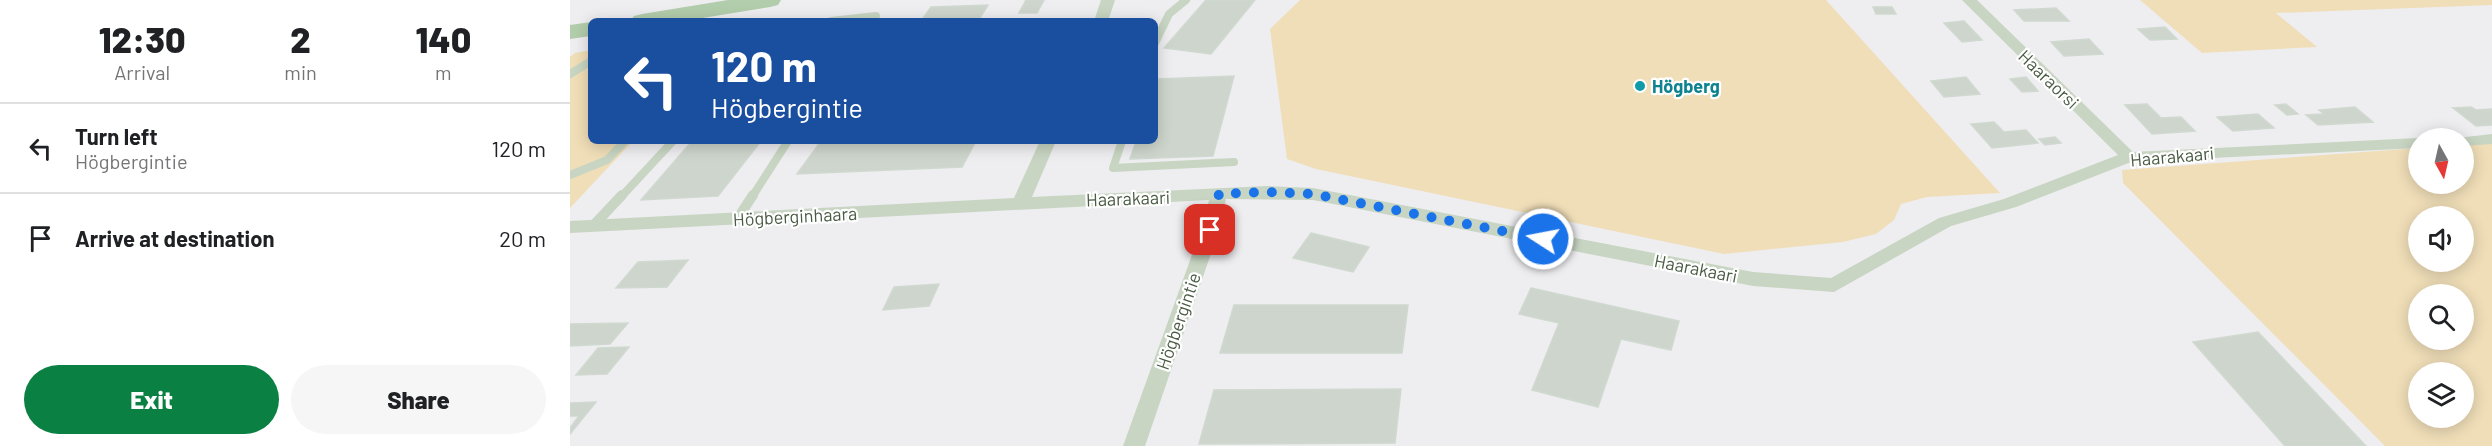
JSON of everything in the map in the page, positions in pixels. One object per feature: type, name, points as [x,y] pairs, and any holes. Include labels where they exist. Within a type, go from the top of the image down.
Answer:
[{"type":"main road","points":[[660,18],[770,0]]},
{"type":"main road","points":[[570,32],[588,29]]},
{"type":"street","points":[[1102,18],[1108,0]]},
{"type":"street","name":"Haaraorsi","points":[[1969,0],[2129,157]]},
{"type":"street","points":[[2474,141],[2492,140]]},
{"type":"street","name":"Haarakaari","points":[[1020,202],[1267,192],[1313,194],[1753,279],[1834,285],[1945,222],[2010,203],[2129,157],[2408,143]]},
{"type":"street","points":[[1020,202],[1047,144]]},
{"type":"street","name":"Högbergintie","points":[[1134,446],[1210,230],[1219,194]]},
{"type":"street","name":"Högberginhaara","points":[[570,227],[1020,202]]},
{"type":"lane","points":[[1158,36],[1169,14],[1186,0]]},
{"type":"lane","points":[[858,18],[876,16],[875,18]]},
{"type":"lane","points":[[570,74],[588,63]]},
{"type":"lane","points":[[570,175],[608,160],[622,144]]},
{"type":"lane","points":[[593,226],[670,144]]},
{"type":"lane","points":[[738,218],[786,144]]},
{"type":"lane","points":[[1121,144],[1113,168],[1234,162]]},
{"type":"shaded area","points":[[1300,0],[1826,0],[2000,193],[1927,197],[1901,204],[1894,220],[1876,234],[1843,242],[1724,254],[1316,169],[1287,159],[1270,29]]},
{"type":"shaded area","points":[[2140,0],[2492,0],[2492,5],[2276,13],[2317,47],[2202,53]]},
{"type":"shaded area","points":[[588,51],[588,144],[630,144],[570,208],[570,57],[575,53]]},
{"type":"shaded area","points":[[2492,137],[2492,446],[2385,446],[2123,183],[2122,170],[2408,149],[2408,194],[2474,194],[2474,138]]},
{"type":"building","points":[[1026,0],[1044,0],[1037,13],[1019,13]]},
{"type":"building","points":[[1206,0],[1255,0],[1211,54],[1164,48]]},
{"type":"building","points":[[988,5],[980,18],[923,18],[931,7]]},
{"type":"building","points":[[1873,7],[1892,7],[1896,14],[1876,14]]},
{"type":"building","points":[[2056,8],[2069,21],[2024,21],[2014,10]]},
{"type":"building","points":[[1964,21],[1982,40],[1962,42],[1944,23]]},
{"type":"building","points":[[2165,27],[2177,39],[2150,40],[2138,29]]},
{"type":"building","points":[[2089,39],[2103,54],[2064,56],[2051,42]]},
{"type":"building","points":[[1234,76],[1213,156],[1130,159],[1135,144],[1158,144],[1158,79]]},
{"type":"building","points":[[1966,77],[1980,94],[1944,97],[1931,81]]},
{"type":"building","points":[[2026,77],[2038,91],[2022,92],[2010,79]]},
{"type":"building","points":[[2147,104],[2161,118],[2181,117],[2195,131],[2152,134],[2125,105]]},
{"type":"building","points":[[2286,104],[2298,114],[2287,115],[2275,105]]},
{"type":"building","points":[[2355,107],[2373,122],[2318,125],[2306,115],[2324,114],[2319,110]]},
{"type":"building","points":[[2471,107],[2476,110],[2492,109],[2492,125],[2476,126],[2453,108]]},
{"type":"building","points":[[2258,114],[2274,128],[2233,131],[2217,117]]},
{"type":"building","points":[[1994,122],[2004,132],[2026,130],[2038,143],[1992,148],[1971,124]]},
{"type":"building","points":[[2055,137],[2061,143],[2045,145],[2039,139]]},
{"type":"building","points":[[689,144],[759,144],[718,196],[641,200]]},
{"type":"building","points":[[819,144],[974,144],[962,167],[797,174]]},
{"type":"building","points":[[1311,233],[1369,247],[1353,272],[1293,258]]},
{"type":"building","points":[[688,260],[667,287],[616,288],[638,262]]},
{"type":"building","points":[[939,284],[929,306],[883,310],[894,287]]},
{"type":"building","points":[[1531,288],[1679,321],[1671,350],[1621,339],[1598,407],[1532,390],[1559,323],[1519,314]]},
{"type":"building","points":[[1234,305],[1408,305],[1402,353],[1220,353]]},
{"type":"building","points":[[628,323],[610,344],[570,346],[570,324]]},
{"type":"building","points":[[2258,332],[2366,446],[2285,446],[2193,342]]},
{"type":"building","points":[[629,347],[607,374],[576,375],[598,348]]},
{"type":"building","points":[[1401,389],[1395,443],[1199,444],[1214,390]]},
{"type":"building","points":[[596,402],[570,434],[570,428],[579,416],[570,416],[570,403]]},
{"type":"place","name":"Högberg","points":[[1640,86]]},
{"type":"route","points":[[1210,230],[1219,194],[1267,192],[1313,194],[1543,239]]}]
